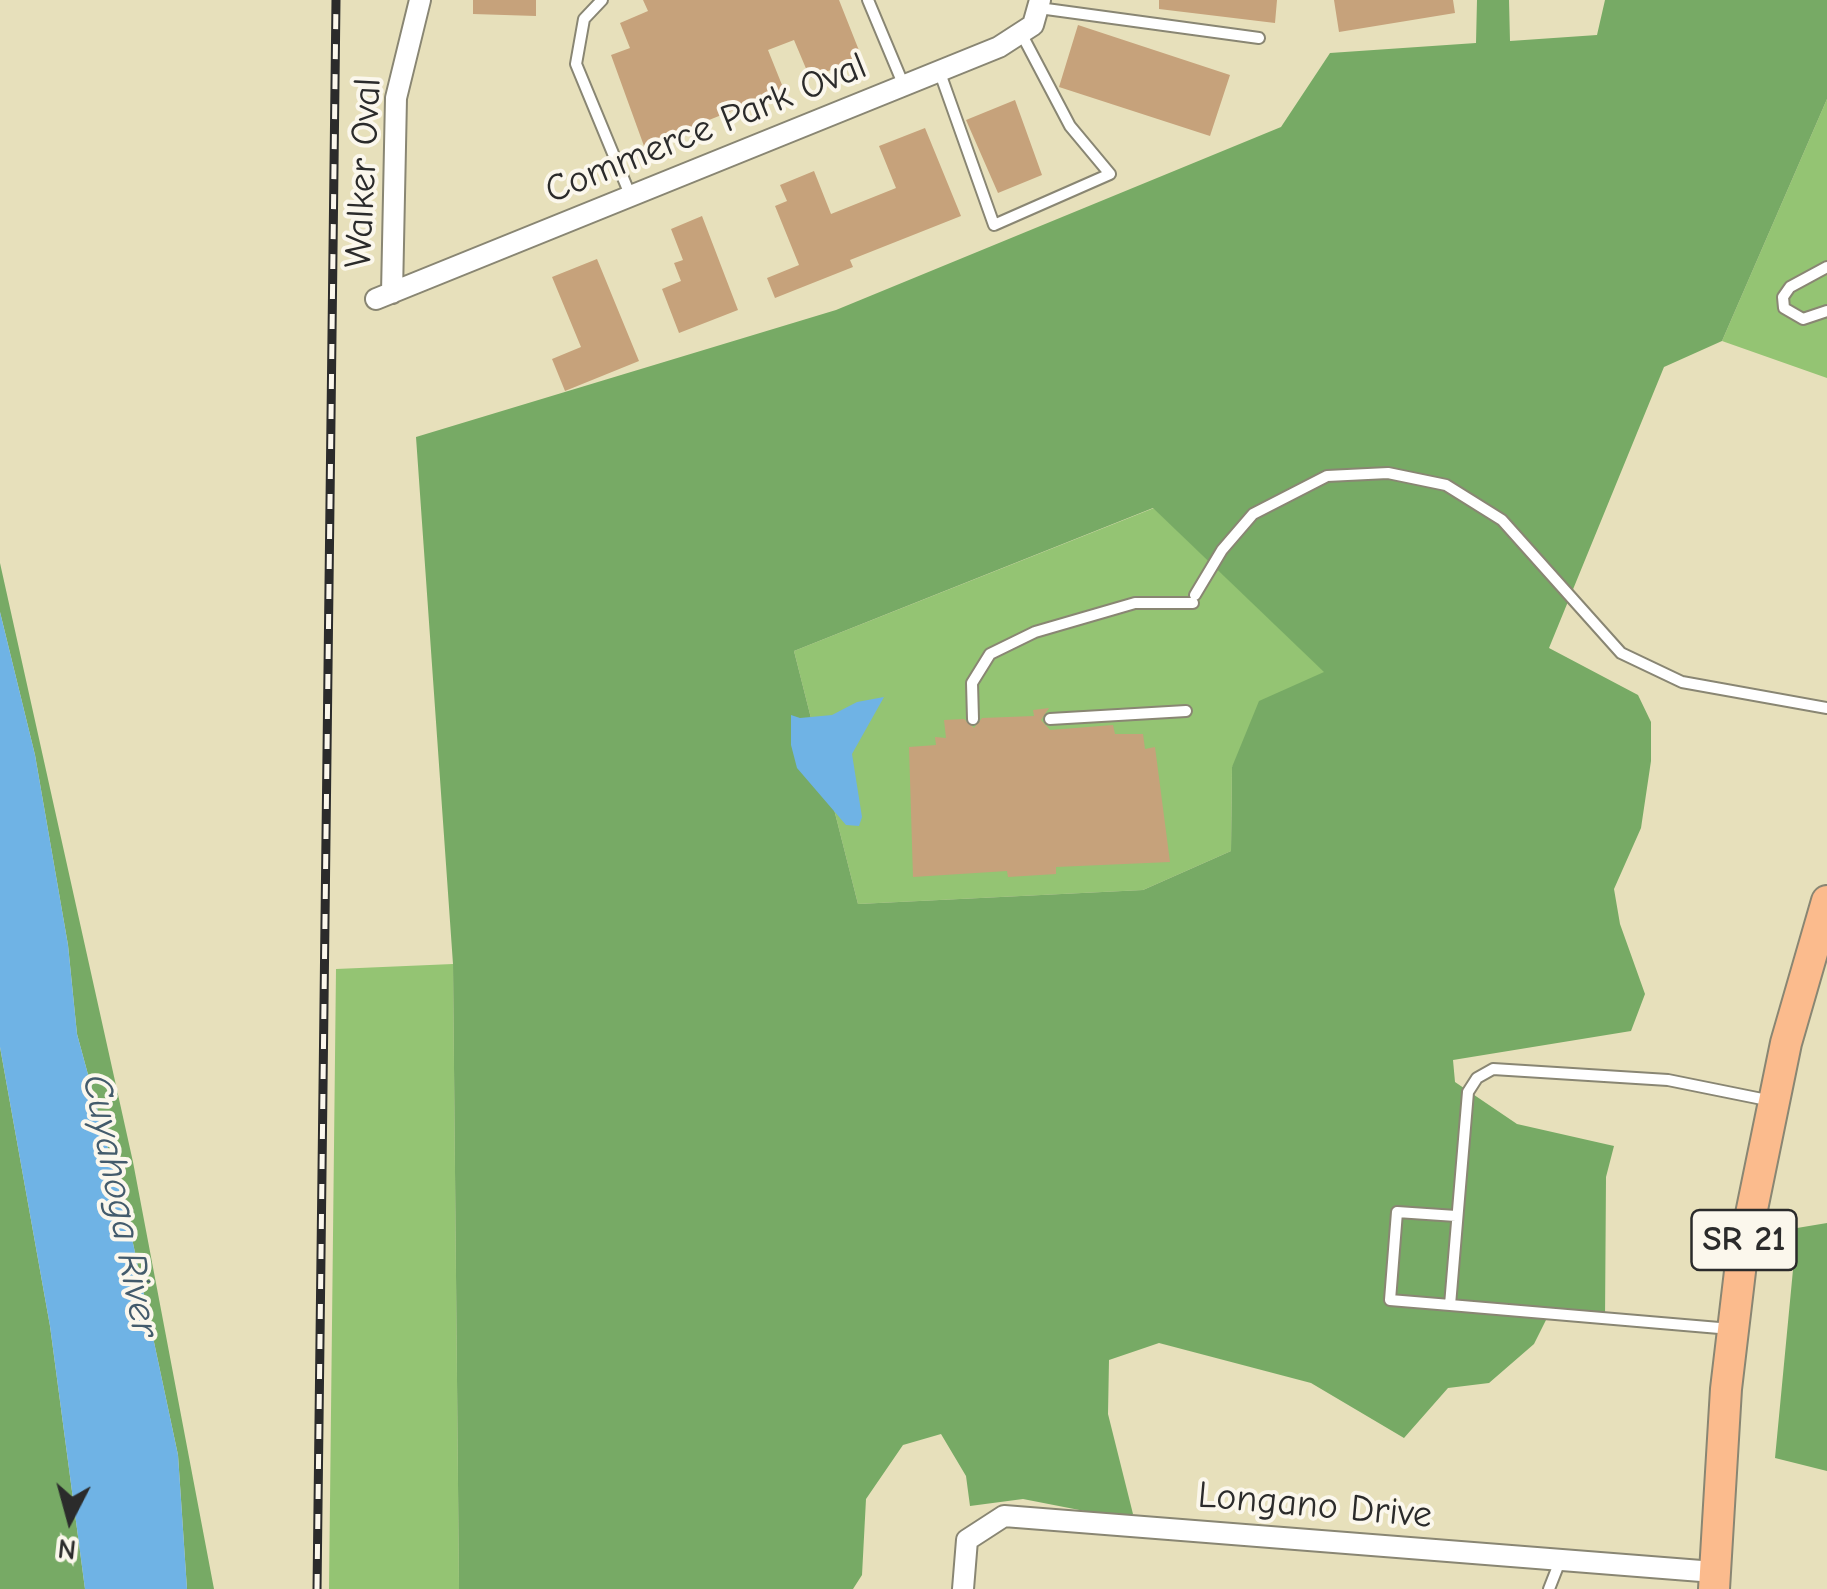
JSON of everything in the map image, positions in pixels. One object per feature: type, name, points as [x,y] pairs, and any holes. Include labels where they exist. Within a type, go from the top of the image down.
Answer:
[{"type":"main road","name":"SR 21","points":[[1714,1580],[1732,1329],[1772,1101],[1819,955],[1827,900]]},
{"type":"street","name":"Walker Oval","points":[[384,296],[396,98],[420,0]]},
{"type":"street","name":"Commerce Park Oval","points":[[384,296],[999,47],[1038,18],[1040,4]]},
{"type":"street","name":"Longano Drive","points":[[963,1589],[967,1540],[1004,1516],[1560,1560],[1714,1580]]},
{"type":"lane","points":[[602,0],[584,20],[576,64],[631,196]]},
{"type":"lane","points":[[868,0],[904,87]]},
{"type":"lane","points":[[1040,4],[1259,38]]},
{"type":"lane","points":[[940,73],[994,225],[1110,174],[1070,126],[1021,32]]},
{"type":"lane","points":[[1827,267],[1790,287],[1783,297],[1784,308],[1803,320],[1827,311]]},
{"type":"lane","points":[[973,719],[972,683],[990,654],[1036,632],[1135,603],[1194,599],[1222,550],[1253,514],[1327,476],[1388,472],[1446,484],[1502,520],[1621,653],[1682,682],[1827,708]]},
{"type":"lane","points":[[1050,719],[1186,711]]},
{"type":"lane","points":[[1450,1305],[1468,1092],[1477,1078],[1493,1069],[1668,1080],[1772,1101]]},
{"type":"lane","points":[[1456,1216],[1397,1212],[1390,1300],[1732,1329]]},
{"type":"lane","points":[[1549,1589],[1560,1560]]},
{"type":"green space","points":[[1477,0],[1509,0],[1510,41],[1597,35],[1605,0],[1827,0],[1827,99],[1722,341],[1664,367],[1549,648],[1638,695],[1651,722],[1651,761],[1641,828],[1614,889],[1620,924],[1645,994],[1631,1031],[1453,1060],[1455,1082],[1517,1124],[1614,1146],[1606,1177],[1605,1320],[1547,1318],[1534,1344],[1489,1383],[1448,1388],[1404,1438],[1311,1383],[1159,1343],[1109,1360],[1108,1414],[1133,1514],[1105,1515],[1023,1499],[970,1506],[966,1476],[941,1434],[903,1445],[866,1499],[862,1575],[853,1589],[459,1589],[453,964],[416,437],[836,310],[1281,127],[1330,53],[1476,43]],"holes":[[[1153,508],[1324,672],[1259,701],[1232,767],[1231,851],[1143,890],[858,904],[794,651]]]},
{"type":"green space","points":[[1827,99],[1827,378],[1722,341]]},
{"type":"green space","points":[[1154,508],[1325,672],[1232,767],[1231,851],[1143,890],[858,904],[794,651]]},
{"type":"green space","points":[[0,563],[133,1162],[214,1589],[187,1589],[178,1455],[130,1229],[77,1034],[68,945],[35,755],[0,612]]},
{"type":"green space","points":[[453,964],[459,1589],[329,1589],[336,969]]},
{"type":"green space","points":[[0,1047],[50,1326],[85,1589],[0,1589]]},
{"type":"green space","points":[[1827,1223],[1827,1471],[1775,1458],[1797,1228]]},
{"type":"water","name":"Cuyahoga River","points":[[0,612],[35,755],[68,945],[77,1034],[130,1229],[178,1455],[187,1589],[85,1589],[50,1326],[0,1047]]},
{"type":"water","points":[[884,697],[852,754],[862,817],[859,826],[846,825],[797,768],[791,745],[791,715],[832,715],[857,702]]},
{"type":"building","points":[[473,0],[536,0],[536,16],[473,14]]},
{"type":"building","points":[[643,0],[839,0],[862,58],[810,78],[794,40],[768,50],[784,90],[644,146],[611,55],[630,48],[620,23],[648,11]]},
{"type":"building","points":[[1159,0],[1277,0],[1275,23],[1159,9]]},
{"type":"building","points":[[1334,0],[1453,0],[1455,13],[1339,32]]},
{"type":"building","points":[[1078,25],[1230,75],[1210,136],[1059,87]]},
{"type":"building","points":[[1015,100],[1042,175],[998,193],[966,120]]},
{"type":"building","points":[[925,128],[961,216],[850,260],[853,267],[775,298],[767,278],[799,265],[775,206],[787,201],[780,185],[814,171],[831,214],[896,188],[879,146]]},
{"type":"building","points":[[702,216],[738,310],[679,333],[662,289],[681,281],[674,263],[683,260],[671,229]]},
{"type":"building","points":[[597,259],[639,361],[565,391],[552,359],[581,347],[552,277]]},
{"type":"building","points":[[1049,708],[1041,720],[1050,730],[1113,725],[1115,734],[1143,734],[1145,749],[1155,747],[1170,862],[1056,867],[1056,874],[1008,877],[1007,871],[913,877],[909,747],[936,745],[935,737],[946,738],[944,720],[964,719],[974,728],[982,718],[1034,716],[1033,710]]},
{"type":"railway","points":[[317,1589],[336,0]]}]
